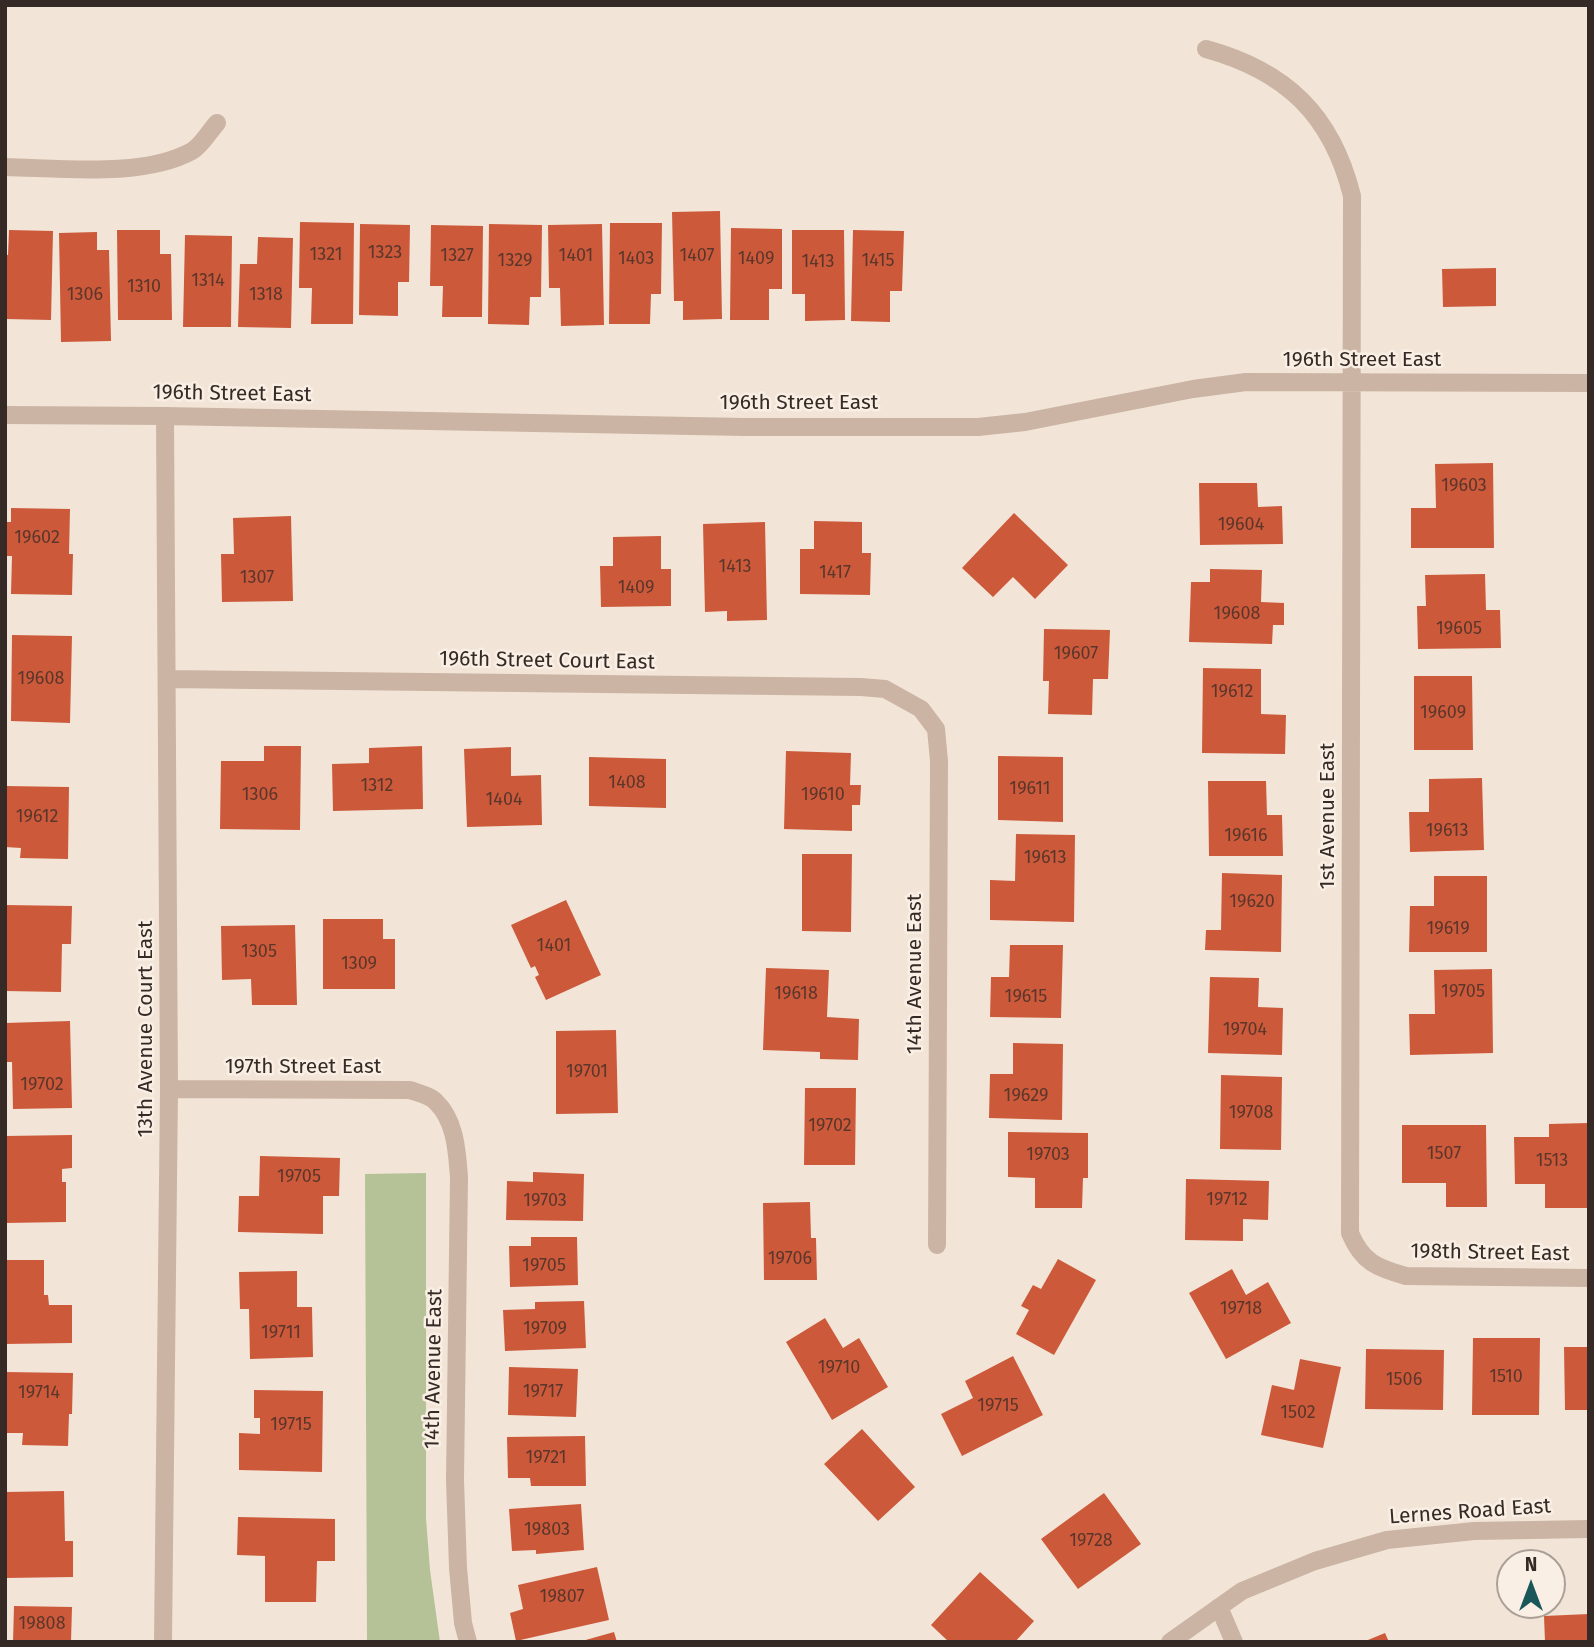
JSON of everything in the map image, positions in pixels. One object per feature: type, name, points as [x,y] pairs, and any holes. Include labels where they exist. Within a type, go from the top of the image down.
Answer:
[{"type":"street","name":"1st Avenue East","points":[[1206,49],[1235,57],[1263,70],[1288,86],[1309,107],[1337,148],[1352,196],[1350,1233],[1356,1249]]},
{"type":"street","points":[[5,167],[114,169],[163,164],[195,150],[217,123]]},
{"type":"street","name":"196th Street East","points":[[5,415],[744,427],[978,427],[1025,422],[1194,389],[1246,382],[1589,383]]},
{"type":"street","name":"13th Avenue Court East","points":[[163,1642],[169,1089],[165,416]]},
{"type":"street","name":"196th Street Court East","points":[[168,679],[861,687],[885,689],[921,709]]},
{"type":"street","name":"14th Avenue East","points":[[921,709],[936,729],[939,761],[937,1245]]},
{"type":"street","name":"197th Street East","points":[[169,1089],[411,1090],[436,1100]]},
{"type":"street","name":"14th Avenue East","points":[[436,1100],[448,1119],[457,1146],[459,1177],[455,1480],[458,1568],[463,1623],[468,1642]]},
{"type":"street","name":"198th Street East","points":[[1356,1249],[1377,1268],[1406,1276],[1589,1278]]},
{"type":"street","name":"Lernes Road East","points":[[1170,1642],[1242,1591],[1315,1561],[1387,1540],[1474,1531],[1589,1529]]},
{"type":"street","points":[[1219,1607],[1234,1642]]},
{"type":"green space","points":[[426,1173],[426,1518],[440,1642],[367,1642],[365,1174]]},
{"type":"building","points":[[720,211],[722,319],[683,320],[683,301],[674,301],[672,212]]},
{"type":"building","points":[[300,222],[354,223],[353,324],[311,324],[312,288],[299,288]]},
{"type":"building","points":[[610,223],[662,223],[661,294],[651,294],[650,324],[609,324]]},
{"type":"building","points":[[360,224],[410,225],[409,282],[398,282],[398,316],[359,315]]},
{"type":"building","points":[[489,224],[542,225],[541,297],[530,297],[529,325],[488,324]]},
{"type":"building","points":[[602,224],[604,325],[561,326],[560,288],[549,288],[548,225]]},
{"type":"building","points":[[431,225],[483,226],[482,317],[442,317],[443,286],[430,286]]},
{"type":"building","points":[[731,228],[782,229],[782,289],[769,289],[769,320],[730,320]]},
{"type":"building","points":[[9,230],[53,231],[51,320],[5,319],[5,255],[8,255]]},
{"type":"building","points":[[117,230],[160,230],[160,254],[171,254],[172,320],[118,320]]},
{"type":"building","points":[[792,230],[844,230],[845,320],[805,321],[805,294],[792,294]]},
{"type":"building","points":[[853,230],[904,231],[902,291],[890,291],[890,322],[851,321]]},
{"type":"building","points":[[97,232],[97,250],[109,250],[111,341],[61,342],[59,233]]},
{"type":"building","points":[[185,235],[232,236],[231,327],[183,327]]},
{"type":"building","points":[[258,237],[293,238],[291,328],[238,327],[240,264],[257,264]]},
{"type":"building","points":[[1496,268],[1496,306],[1443,307],[1442,269]]},
{"type":"building","points":[[1493,463],[1494,548],[1411,548],[1411,508],[1436,508],[1435,464]]},
{"type":"building","points":[[1199,483],[1257,483],[1258,507],[1282,506],[1283,544],[1200,545]]},
{"type":"building","points":[[11,508],[70,509],[72,595],[11,594],[12,556],[5,556],[5,522],[11,522]]},
{"type":"building","points":[[1014,513],[1068,565],[1035,599],[1013,577],[993,597],[962,568]]},
{"type":"building","points":[[291,516],[293,601],[222,602],[221,554],[234,554],[233,518]]},
{"type":"building","points":[[814,521],[862,522],[862,553],[871,553],[870,595],[800,594],[800,549],[814,549]]},
{"type":"building","points":[[765,522],[767,620],[727,621],[727,611],[705,612],[703,524]]},
{"type":"building","points":[[661,536],[661,569],[671,569],[671,606],[601,607],[600,566],[613,566],[613,537]]},
{"type":"building","points":[[1210,569],[1262,570],[1261,602],[1284,603],[1284,625],[1273,625],[1272,644],[1189,642],[1191,582],[1210,582]]},
{"type":"building","points":[[1485,574],[1486,610],[1500,610],[1501,648],[1418,649],[1417,606],[1426,606],[1425,575]]},
{"type":"building","points":[[1044,629],[1110,630],[1108,679],[1093,679],[1092,715],[1048,714],[1049,681],[1043,681]]},
{"type":"building","points":[[12,635],[72,636],[70,723],[11,721]]},
{"type":"building","points":[[1203,668],[1261,669],[1261,714],[1286,715],[1285,754],[1202,753]]},
{"type":"building","points":[[1414,676],[1472,676],[1473,750],[1414,750]]},
{"type":"building","points":[[264,746],[301,746],[300,830],[220,829],[221,761],[264,761]]},
{"type":"building","points":[[422,746],[423,809],[333,811],[332,764],[369,763],[369,748]]},
{"type":"building","points":[[511,747],[511,776],[541,775],[542,825],[467,827],[464,749]]},
{"type":"building","points":[[786,751],[851,753],[850,785],[861,785],[860,805],[852,805],[852,831],[784,829]]},
{"type":"building","points":[[998,756],[1063,757],[1063,822],[998,820]]},
{"type":"building","points":[[589,757],[666,759],[666,808],[589,806]]},
{"type":"building","points":[[1482,778],[1484,850],[1410,852],[1409,812],[1429,812],[1429,779]]},
{"type":"building","points":[[1208,781],[1266,781],[1267,815],[1282,815],[1283,856],[1209,856]]},
{"type":"building","points":[[5,786],[69,787],[68,859],[20,858],[21,848],[5,847]]},
{"type":"building","points":[[1016,834],[1075,835],[1074,922],[990,920],[990,880],[1015,881]]},
{"type":"building","points":[[802,854],[852,854],[851,932],[802,931]]},
{"type":"building","points":[[1222,873],[1282,875],[1281,952],[1205,950],[1206,930],[1221,930]]},
{"type":"building","points":[[1434,876],[1487,876],[1487,952],[1409,952],[1410,906],[1434,906]]},
{"type":"building","points":[[566,900],[601,975],[546,1000],[535,977],[539,975],[535,966],[531,968],[511,925]]},
{"type":"building","points":[[5,905],[72,906],[71,944],[62,944],[61,992],[5,991]]},
{"type":"building","points":[[323,919],[383,919],[383,939],[395,939],[395,989],[323,989]]},
{"type":"building","points":[[295,925],[297,1005],[252,1005],[251,979],[222,980],[221,926]]},
{"type":"building","points":[[1010,945],[1063,945],[1061,1018],[990,1017],[991,977],[1009,977]]},
{"type":"building","points":[[766,968],[829,970],[827,1017],[859,1019],[858,1060],[820,1059],[820,1052],[763,1050]]},
{"type":"building","points":[[1492,969],[1493,1053],[1410,1055],[1409,1014],[1435,1014],[1434,970]]},
{"type":"building","points":[[1210,977],[1259,978],[1258,1007],[1283,1008],[1282,1055],[1208,1053]]},
{"type":"building","points":[[70,1021],[72,1108],[13,1109],[12,1062],[5,1062],[5,1023]]},
{"type":"building","points":[[616,1030],[618,1113],[556,1114],[556,1031]]},
{"type":"building","points":[[1013,1043],[1063,1044],[1062,1120],[989,1118],[990,1074],[1013,1074]]},
{"type":"building","points":[[1221,1075],[1282,1077],[1281,1150],[1220,1149]]},
{"type":"building","points":[[805,1088],[856,1088],[855,1165],[804,1165]]},
{"type":"building","points":[[1589,1123],[1589,1208],[1545,1208],[1545,1184],[1515,1184],[1514,1137],[1549,1137],[1549,1124]]},
{"type":"building","points":[[1402,1125],[1486,1125],[1487,1207],[1446,1207],[1446,1183],[1402,1183]]},
{"type":"building","points":[[1008,1132],[1088,1133],[1088,1178],[1083,1178],[1082,1208],[1035,1208],[1035,1178],[1008,1177]]},
{"type":"building","points":[[72,1135],[72,1168],[62,1169],[62,1182],[66,1182],[66,1222],[5,1223],[5,1136]]},
{"type":"building","points":[[260,1156],[340,1158],[339,1196],[323,1196],[323,1234],[238,1232],[239,1196],[259,1196]]},
{"type":"building","points":[[533,1172],[584,1174],[583,1221],[506,1220],[507,1181],[533,1182]]},
{"type":"building","points":[[1186,1179],[1269,1181],[1268,1220],[1243,1219],[1243,1241],[1185,1240]]},
{"type":"building","points":[[810,1202],[811,1238],[816,1238],[817,1280],[764,1280],[763,1203]]},
{"type":"building","points":[[531,1237],[577,1237],[578,1285],[510,1287],[509,1246],[531,1246]]},
{"type":"building","points":[[1058,1259],[1096,1280],[1054,1355],[1016,1334],[1029,1310],[1021,1306],[1033,1285],[1041,1289]]},
{"type":"building","points":[[5,1260],[44,1260],[44,1295],[48,1295],[49,1305],[72,1305],[72,1343],[5,1344]]},
{"type":"building","points":[[1232,1269],[1246,1295],[1268,1282],[1291,1323],[1226,1359],[1189,1293]]},
{"type":"building","points":[[297,1271],[297,1307],[312,1307],[313,1357],[250,1359],[249,1309],[240,1309],[239,1272]]},
{"type":"building","points":[[584,1301],[586,1348],[505,1351],[503,1310],[535,1309],[535,1302]]},
{"type":"building","points":[[825,1318],[843,1348],[859,1338],[888,1387],[832,1420],[786,1342]]},
{"type":"building","points":[[1473,1338],[1540,1338],[1539,1415],[1472,1415]]},
{"type":"building","points":[[1564,1347],[1589,1347],[1589,1410],[1565,1410]]},
{"type":"building","points":[[1366,1349],[1444,1350],[1443,1410],[1365,1409]]},
{"type":"building","points":[[1013,1356],[1043,1415],[962,1456],[941,1414],[973,1398],[965,1381]]},
{"type":"building","points":[[1300,1359],[1341,1367],[1323,1448],[1261,1435],[1272,1385],[1294,1390]]},
{"type":"building","points":[[509,1367],[578,1369],[576,1417],[508,1415]]},
{"type":"building","points":[[5,1372],[73,1373],[68,1446],[22,1445],[23,1433],[5,1433]]},
{"type":"building","points":[[254,1390],[323,1391],[322,1472],[239,1470],[239,1433],[260,1434],[260,1418],[254,1418]]},
{"type":"building","points":[[862,1429],[915,1487],[878,1521],[824,1464]]},
{"type":"building","points":[[585,1436],[586,1486],[531,1486],[530,1478],[508,1478],[507,1437]]},
{"type":"building","points":[[64,1491],[65,1541],[73,1541],[73,1577],[5,1578],[5,1492]]},
{"type":"building","points":[[1104,1493],[1141,1544],[1078,1589],[1041,1539]]},
{"type":"building","points":[[581,1504],[584,1550],[536,1554],[536,1550],[512,1551],[509,1509]]},
{"type":"building","points":[[238,1517],[335,1519],[335,1561],[317,1561],[316,1602],[265,1602],[265,1556],[237,1555]]},
{"type":"building","points":[[597,1567],[609,1620],[516,1641],[510,1613],[523,1609],[518,1585]]},
{"type":"building","points":[[980,1572],[1034,1621],[1015,1642],[949,1642],[931,1625]]},
{"type":"building","points":[[14,1606],[72,1607],[71,1642],[13,1642]]},
{"type":"building","points":[[1589,1614],[1589,1642],[1545,1642],[1544,1619],[1566,1619],[1566,1615]]},
{"type":"building","points":[[614,1632],[617,1642],[582,1642],[582,1641]]},
{"type":"building","points":[[1385,1633],[1389,1642],[1363,1642]]}]
